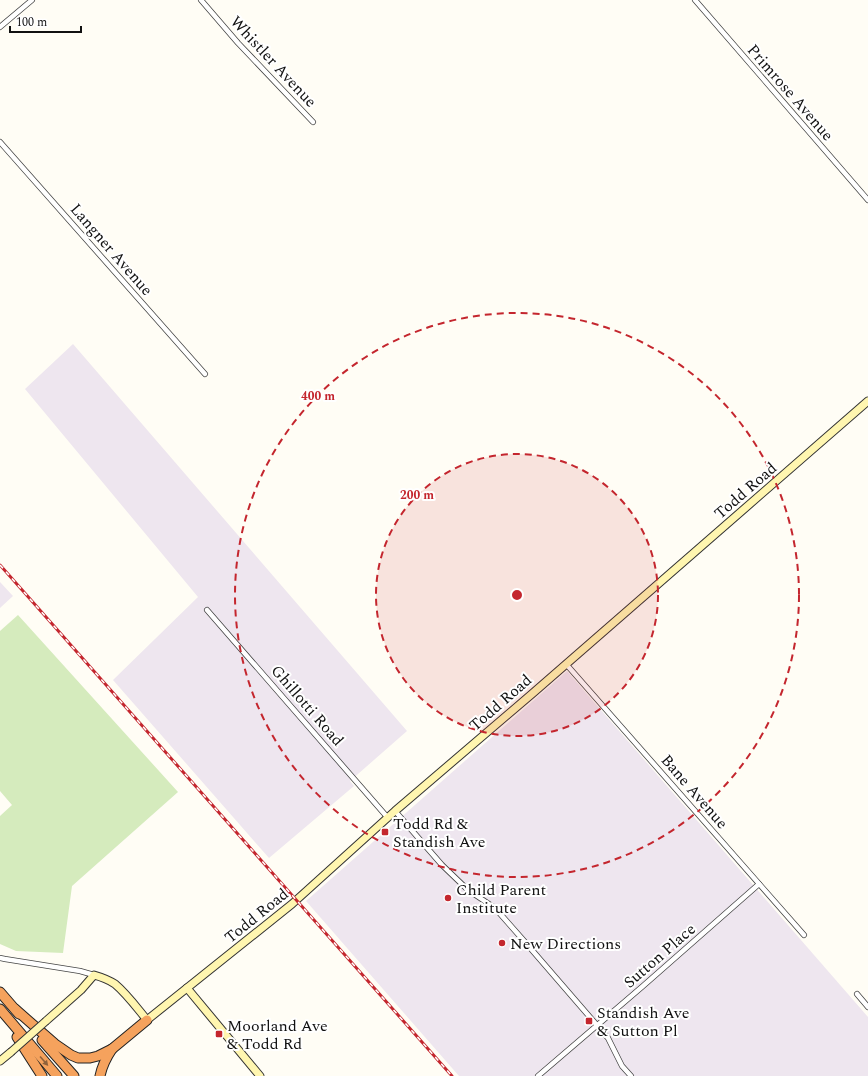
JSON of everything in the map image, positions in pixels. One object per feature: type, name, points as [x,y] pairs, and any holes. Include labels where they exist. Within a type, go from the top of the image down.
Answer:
[{"type":"highway","points":[[0,992],[74,1076]]},
{"type":"highway","points":[[15,1009],[55,1044],[78,1058],[98,1056],[112,1049],[147,1020]]},
{"type":"highway","points":[[0,1010],[42,1076]]},
{"type":"highway","points":[[0,1010],[57,1076]]},
{"type":"highway","points":[[100,1076],[104,1061],[112,1049]]},
{"type":"main road","name":"Todd Road","points":[[147,1020],[292,904],[395,811],[868,401]]},
{"type":"main road","points":[[0,1061],[81,990],[94,975],[115,984],[147,1020]]},
{"type":"main road","points":[[187,988],[260,1076]]},
{"type":"street","points":[[0,27],[32,0]]},
{"type":"street","name":"Whistler Avenue","points":[[201,0],[238,43],[313,122]]},
{"type":"street","name":"Primrose Avenue","points":[[694,0],[868,200]]},
{"type":"street","name":"Langner Avenue","points":[[0,142],[205,374]]},
{"type":"street","name":"Ghillotti Road","points":[[207,610],[388,818]]},
{"type":"street","name":"Bane Avenue","points":[[566,664],[804,935]]},
{"type":"street","points":[[395,811],[442,865],[468,890],[495,908],[608,1038],[622,1066],[631,1076]]},
{"type":"street","name":"Sutton Place","points":[[538,1076],[759,884]]},
{"type":"street","points":[[0,958],[80,971],[94,975]]},
{"type":"street","points":[[857,994],[868,1007]]},
{"type":"shaded area","points":[[73,344],[407,731],[350,781],[354,786],[269,858],[113,680],[198,597],[25,389]]},
{"type":"shaded area","points":[[0,582],[13,596],[0,608]]},
{"type":"shaded area","points":[[567,671],[868,1017],[868,1076],[459,1076],[306,901]]},
{"type":"green space","points":[[18,615],[178,792],[72,886],[63,953],[16,951],[0,944],[0,816],[12,805],[0,791],[0,631]]},
{"type":"railway","points":[[0,565],[452,1076]]},
{"type":"place","name":"Todd Rd & Standish Ave","points":[[385,832]]},
{"type":"place","name":"Child Parent Institute","points":[[448,898]]},
{"type":"place","name":"New Directions","points":[[502,943]]},
{"type":"place","name":"Standish Ave & Sutton Pl","points":[[589,1021]]},
{"type":"place","name":"Moorland Ave & Todd Rd","points":[[219,1034]]}]
